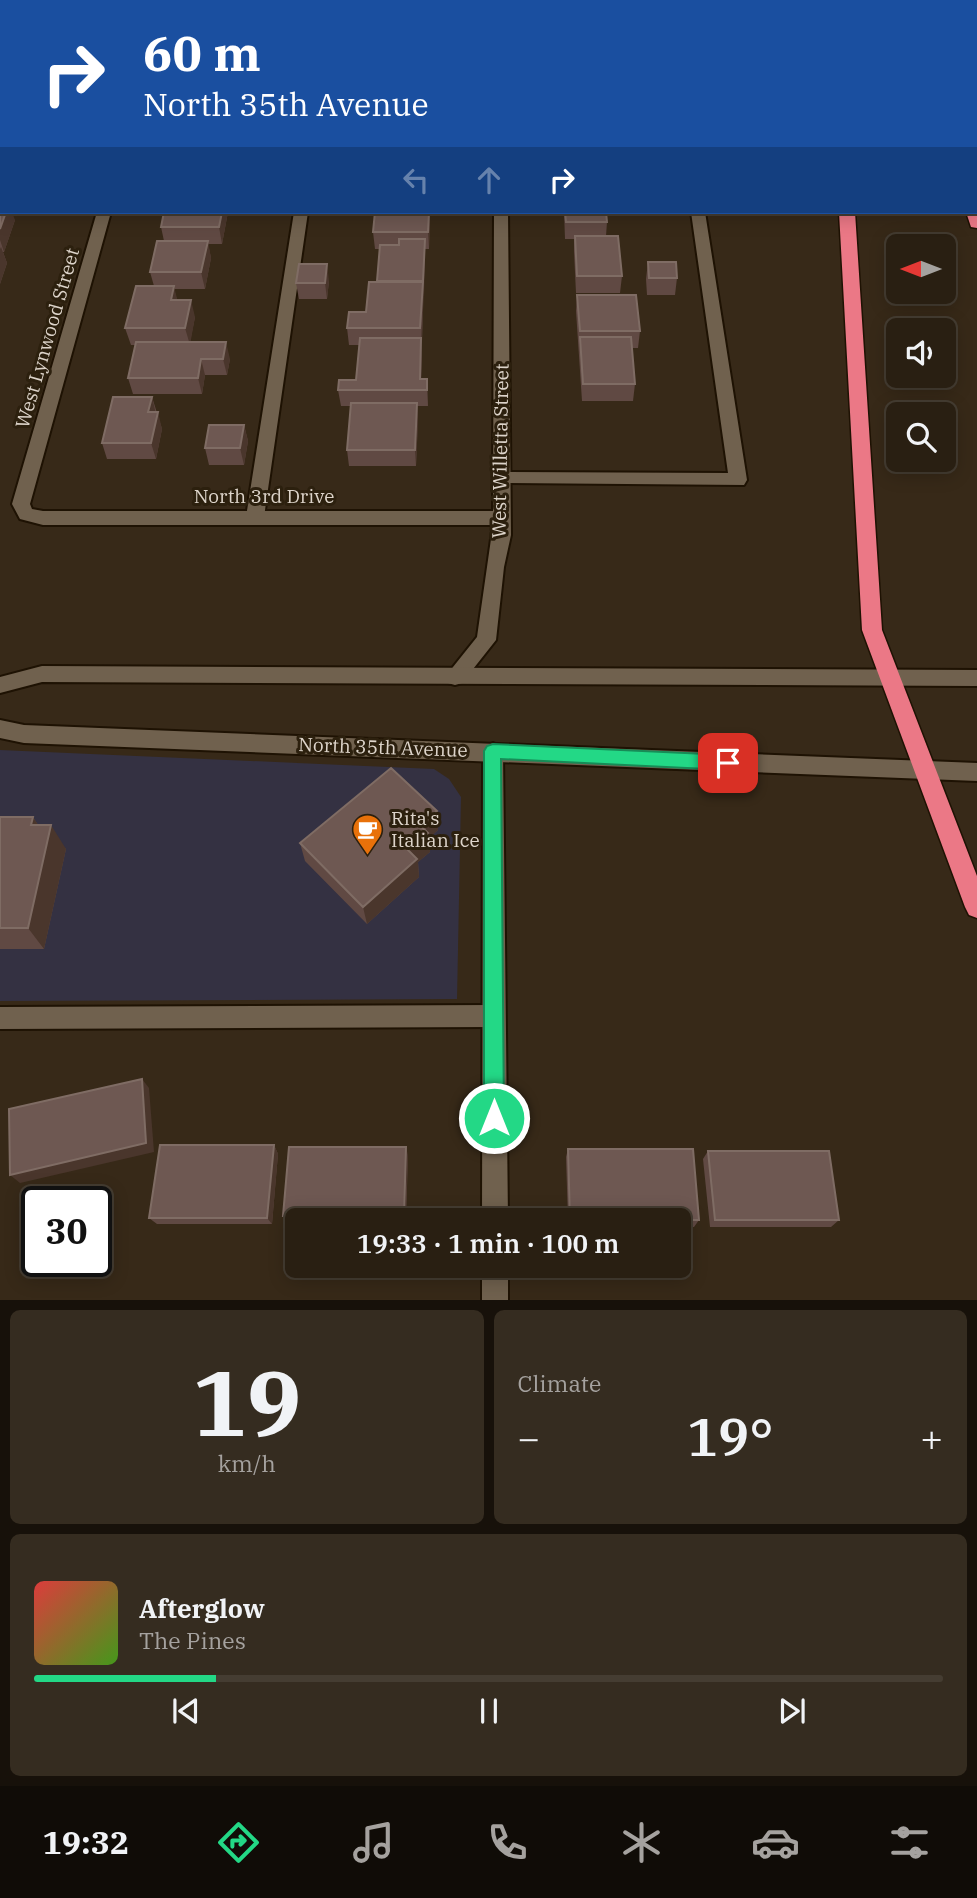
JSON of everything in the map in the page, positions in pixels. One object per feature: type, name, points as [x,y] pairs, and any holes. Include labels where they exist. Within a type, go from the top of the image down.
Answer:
[{"type":"highway","points":[[847,214],[872,630],[977,907]]},
{"type":"street","name":"West Lynwood Street","points":[[26,514],[21,504],[103,214]]},
{"type":"street","points":[[255,517],[301,214]]},
{"type":"street","name":"West Willetta Street","points":[[455,677],[486,640],[503,518],[501,214]]},
{"type":"street","name":"North 3rd Drive","points":[[26,514],[43,518],[503,518]]},
{"type":"street","points":[[0,685],[42,674],[967,678]]},
{"type":"street","name":"North 35th Avenue","points":[[0,729],[24,734],[977,772]]},
{"type":"street","points":[[493,751],[495,1208]]},
{"type":"street","points":[[0,1018],[494,1016]]},
{"type":"street","points":[[495,1278],[495,1300]]},
{"type":"lane","points":[[502,478],[738,480],[698,214]]},
{"type":"shaded area","points":[[0,750],[434,769],[449,779],[461,797],[457,999],[0,1001]]},
{"type":"building","points":[[0,214],[5,214],[0,229]]},
{"type":"building","points":[[164,214],[222,214],[219,227],[161,227]]},
{"type":"building","points":[[375,214],[429,214],[428,232],[373,232]]},
{"type":"building","points":[[565,214],[606,214],[607,222],[566,222]]},
{"type":"building","points":[[575,236],[618,236],[622,276],[577,276]]},
{"type":"building","points":[[399,239],[425,239],[423,281],[377,281],[380,245],[399,245]]},
{"type":"building","points":[[157,241],[208,241],[201,272],[150,272]]},
{"type":"building","points":[[648,262],[676,262],[677,278],[649,278]]},
{"type":"building","points":[[299,264],[327,264],[325,283],[296,283]]},
{"type":"building","points":[[369,282],[423,282],[420,328],[347,328],[349,312],[366,312]]},
{"type":"building","points":[[136,286],[174,286],[171,300],[191,300],[185,328],[125,328]]},
{"type":"building","points":[[577,295],[636,295],[640,331],[580,331]]},
{"type":"building","points":[[580,337],[631,337],[635,384],[583,384]]},
{"type":"building","points":[[360,338],[421,338],[420,379],[427,379],[427,390],[338,390],[339,380],[356,380]]},
{"type":"building","points":[[136,342],[226,342],[223,359],[201,359],[198,378],[128,378]]},
{"type":"building","points":[[113,397],[152,397],[148,412],[158,412],[151,443],[102,443]]},
{"type":"building","points":[[351,403],[417,403],[415,450],[347,450]]},
{"type":"building","points":[[209,425],[244,425],[240,448],[205,448]]},
{"type":"building","name":"Rita's Italian Ice","points":[[391,768],[437,811],[425,821],[422,817],[416,822],[428,833],[408,850],[417,859],[363,907],[300,843]]},
{"type":"building","points":[[0,817],[33,817],[31,825],[51,825],[28,928],[0,928]]},
{"type":"building","points":[[142,1079],[146,1143],[10,1175],[9,1109]]},
{"type":"building","points":[[160,1145],[274,1145],[267,1218],[149,1218]]},
{"type":"building","points":[[289,1147],[406,1147],[404,1208],[285,1208],[283,1216]]},
{"type":"building","points":[[568,1149],[693,1149],[699,1220],[691,1220],[691,1208],[570,1208]]},
{"type":"building","points":[[708,1151],[829,1151],[839,1220],[715,1220]]},
{"type":"place","name":"Rita's Italian Ice","points":[[368,856]]},
{"type":"route","points":[[494,1118],[493,751],[728,763]]}]
